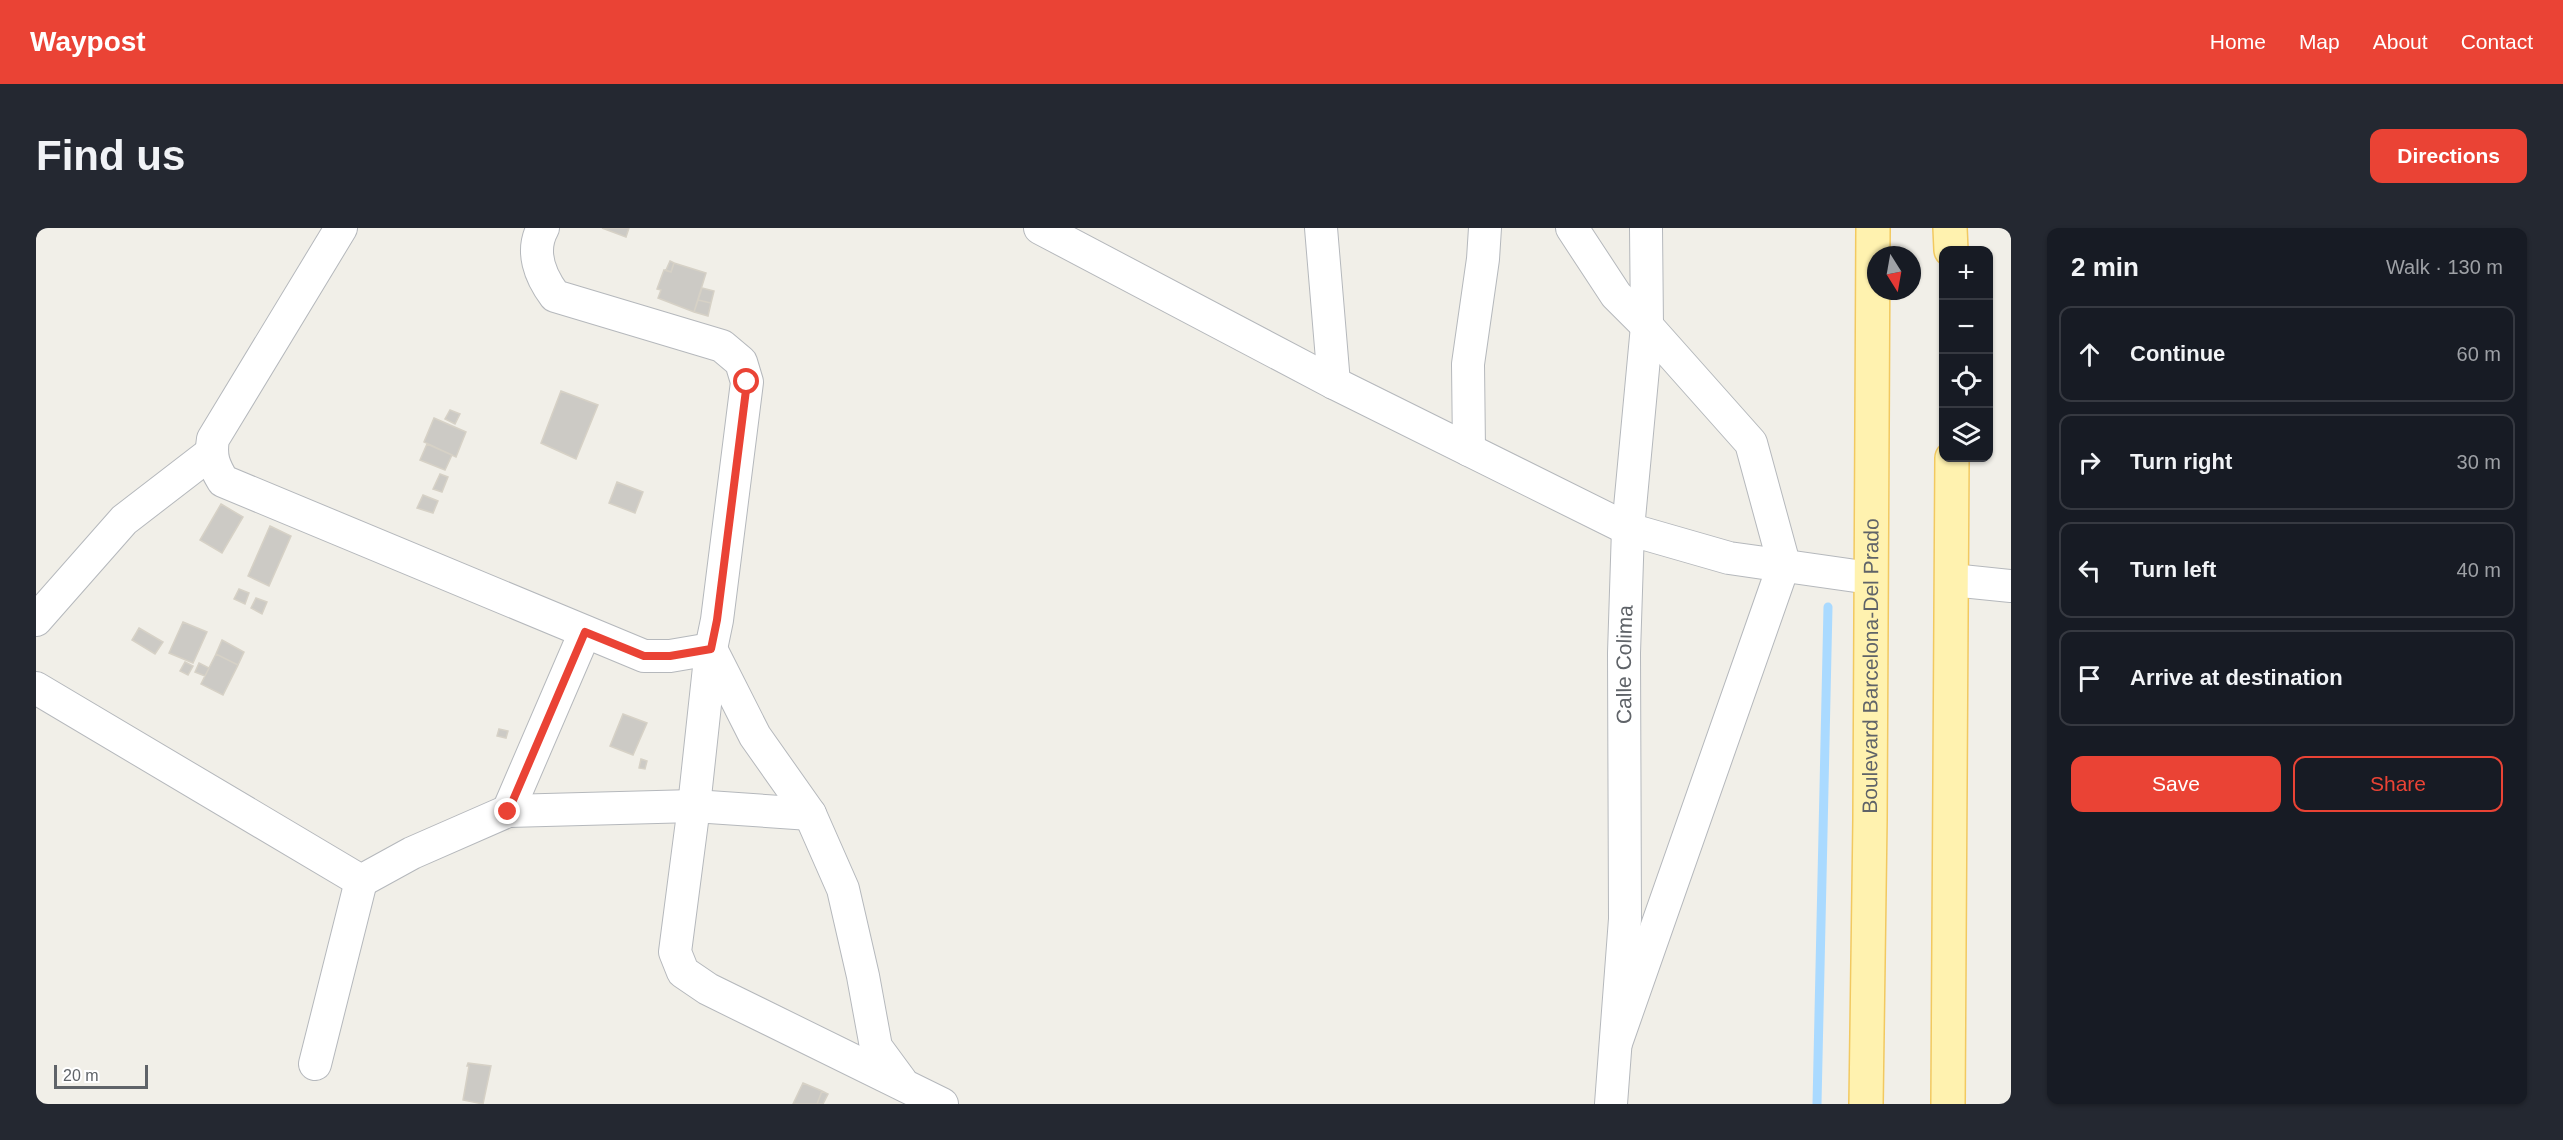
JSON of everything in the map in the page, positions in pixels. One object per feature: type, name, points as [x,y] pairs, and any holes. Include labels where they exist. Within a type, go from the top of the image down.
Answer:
[{"type":"main road","name":"Boulevard Barcelona-Del Prado","points":[[1866,1104],[1870,820],[1870,578],[1875,307],[1873,228]]},
{"type":"main road","points":[[1950,228],[1951,246]]},
{"type":"main road","points":[[1948,1104],[1952,462]]},
{"type":"street","points":[[341,228],[213,440],[211,453],[223,481],[644,656],[670,656],[711,649]]},
{"type":"street","points":[[543,228],[537,239],[538,263],[543,280],[555,296],[722,346],[741,362],[747,382],[717,620],[711,649],[675,952],[683,972],[708,989],[942,1104]]},
{"type":"street","points":[[1040,228],[1334,383],[1628,529],[1729,558],[1870,578]]},
{"type":"street","points":[[1321,228],[1334,383]]},
{"type":"street","points":[[1469,450],[1468,364],[1485,228]]},
{"type":"street","points":[[1572,228],[1616,295],[1647,326],[1751,443],[1784,564],[1616,1043]]},
{"type":"street","name":"Calle Colima","points":[[1611,1104],[1625,919],[1624,653],[1628,529],[1647,326],[1646,228]]},
{"type":"street","points":[[36,620],[124,520],[211,453]]},
{"type":"street","points":[[1952,580],[2011,586]]},
{"type":"street","points":[[508,812],[585,632]]},
{"type":"street","points":[[711,649],[755,736],[810,814],[843,889],[876,1047],[904,1086]]},
{"type":"street","points":[[36,688],[361,881]]},
{"type":"street","points":[[315,1064],[361,881],[412,853],[508,812],[694,806],[810,814]]},
{"type":"building","points":[[602,228],[629,228],[626,237]]},
{"type":"building","points":[[670,261],[674,263],[671,272],[666,270]]},
{"type":"building","points":[[674,263],[706,273],[694,312],[658,298],[661,290],[657,289],[664,270],[671,272]]},
{"type":"building","points":[[702,288],[714,291],[711,303],[698,300]]},
{"type":"building","points":[[698,300],[711,303],[708,316],[694,312]]},
{"type":"building","points":[[561,391],[598,405],[576,459],[541,443]]},
{"type":"building","points":[[450,410],[460,414],[455,424],[445,419]]},
{"type":"building","points":[[434,418],[466,432],[456,457],[424,442]]},
{"type":"building","points":[[427,444],[452,455],[445,470],[420,460]]},
{"type":"building","points":[[440,474],[448,477],[442,492],[433,489]]},
{"type":"building","points":[[617,482],[643,492],[635,513],[609,503]]},
{"type":"building","points":[[423,495],[438,501],[433,513],[417,508]]},
{"type":"building","points":[[221,504],[243,517],[222,553],[200,540]]},
{"type":"building","points":[[270,526],[291,536],[269,586],[248,576]]},
{"type":"building","points":[[239,589],[249,593],[245,604],[234,599]]},
{"type":"building","points":[[256,598],[267,602],[262,614],[251,608]]},
{"type":"building","points":[[183,622],[207,632],[193,663],[169,653]]},
{"type":"building","points":[[139,628],[163,642],[155,654],[132,640]]},
{"type":"building","points":[[222,640],[244,652],[238,665],[216,654]]},
{"type":"building","points":[[216,654],[238,665],[223,695],[201,684]]},
{"type":"building","points":[[185,662],[193,666],[188,675],[180,671]]},
{"type":"building","points":[[199,663],[209,668],[205,676],[195,672]]},
{"type":"building","points":[[623,714],[647,723],[633,755],[610,746]]},
{"type":"building","points":[[499,729],[508,731],[506,738],[497,736]]},
{"type":"building","points":[[641,759],[647,761],[645,769],[639,768]]},
{"type":"building","points":[[468,1063],[491,1066],[483,1104],[463,1100]]},
{"type":"building","points":[[803,1083],[822,1091],[817,1104],[793,1104]]},
{"type":"building","points":[[822,1091],[828,1094],[823,1104],[817,1104]]},
{"type":"waterway","points":[[1817,1104],[1828,607]]},
{"type":"route","points":[[508,812],[585,632],[644,656],[670,656],[711,649],[717,620],[747,382]]}]
